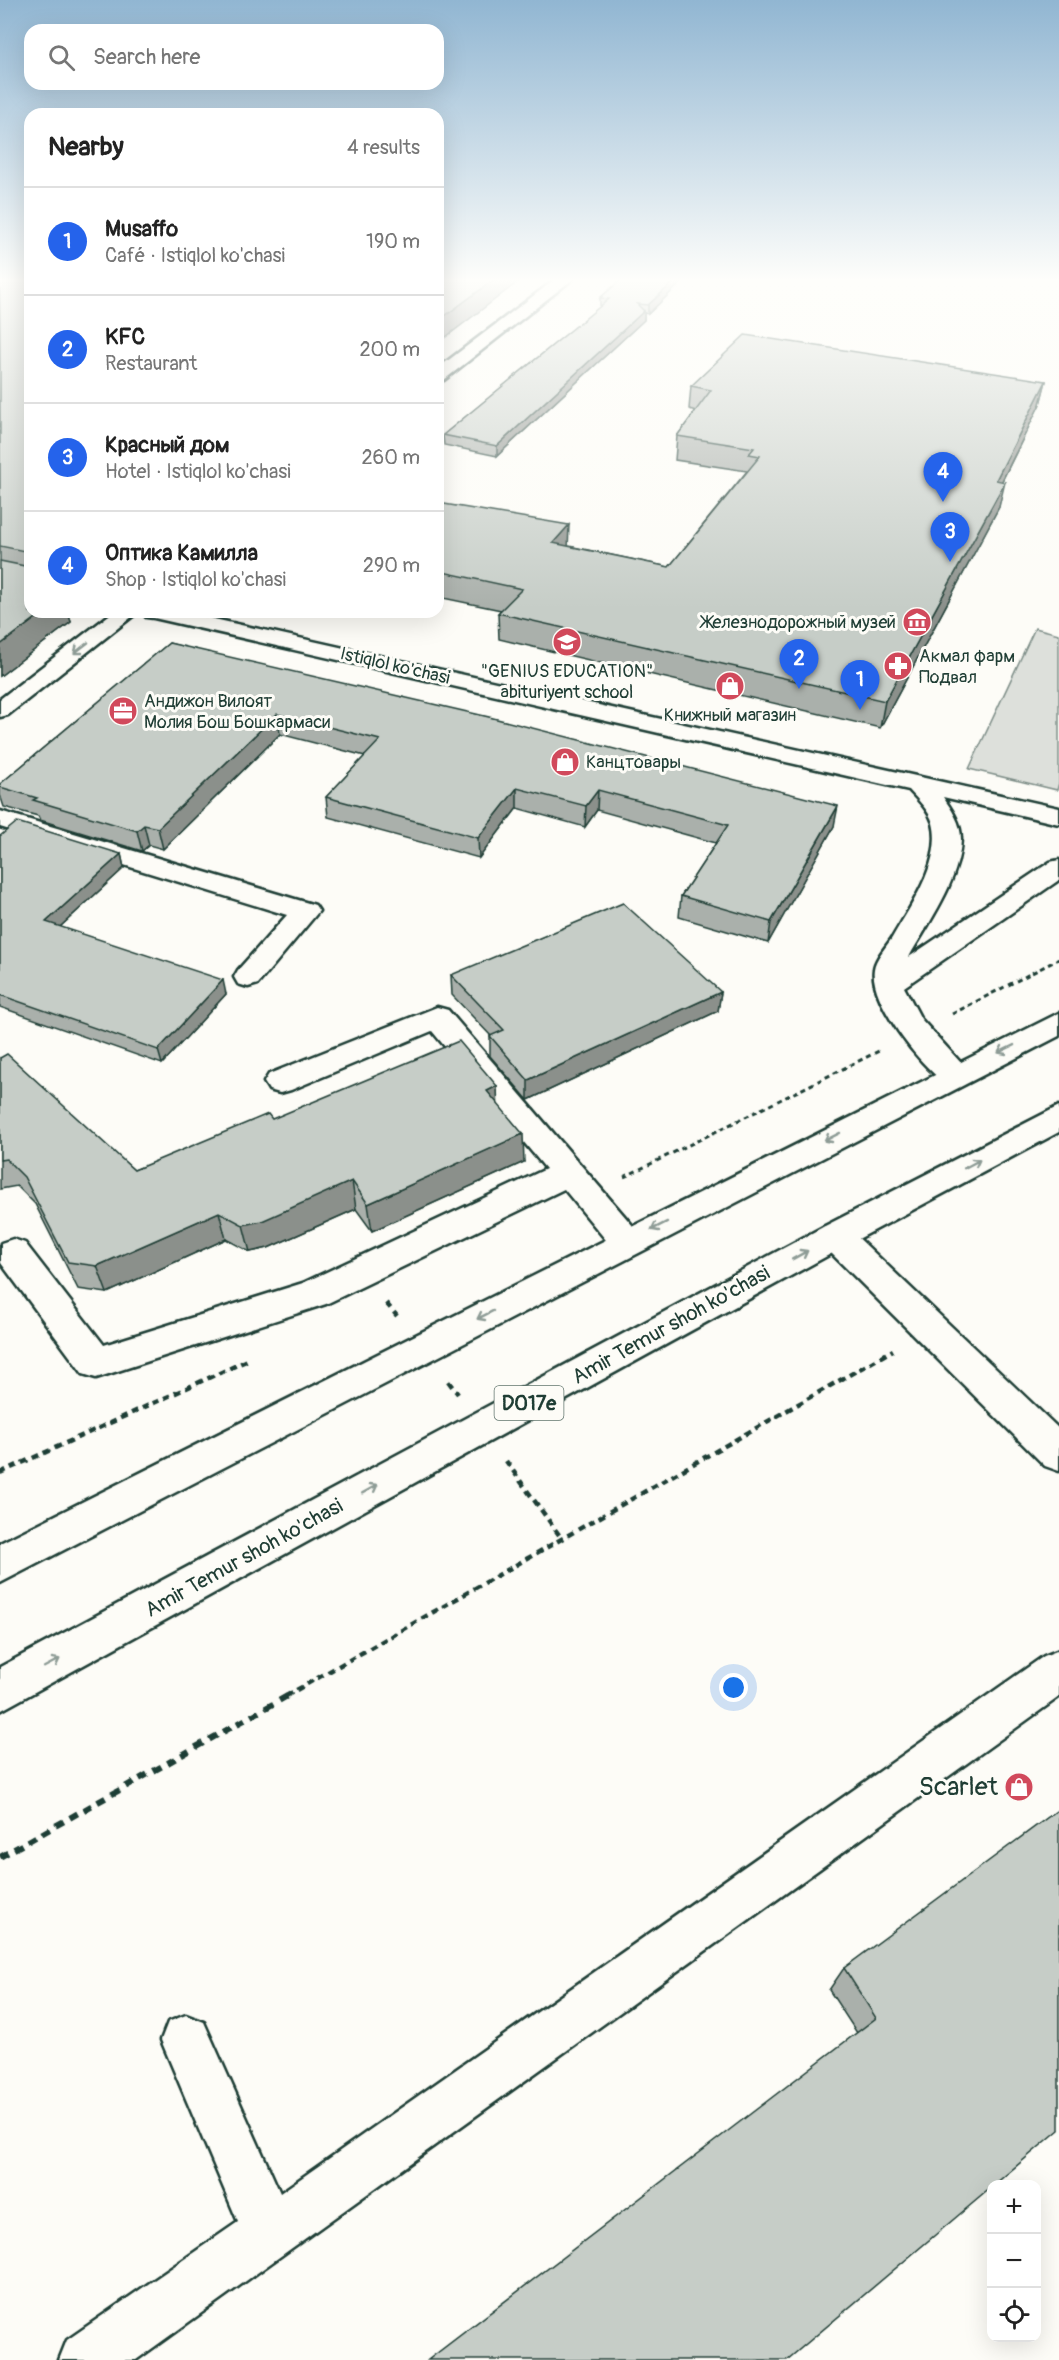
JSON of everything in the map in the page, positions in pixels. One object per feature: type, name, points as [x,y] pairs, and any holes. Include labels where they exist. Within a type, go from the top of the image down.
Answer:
[{"type":"main road","points":[[0,710],[119,618]]},
{"type":"main road","name":"Istiqlol ko'chasi","points":[[181,618],[1059,816]]},
{"type":"main road","points":[[917,783],[940,810],[947,826],[950,844],[942,870],[888,968],[887,985],[915,1034],[956,1074]]},
{"type":"main road","points":[[0,819],[305,911],[248,977]]},
{"type":"main road","points":[[887,985],[1059,868]]},
{"type":"main road","points":[[280,1082],[437,1017],[627,1242]]},
{"type":"main road","points":[[0,1564],[1059,1023]]},
{"type":"main road","name":"Amir Temur shoh ko'chasi","points":[[0,1690],[835,1236],[1059,1118]]},
{"type":"main road","points":[[13,1253],[96,1363],[314,1294],[570,1172]]},
{"type":"main road","points":[[835,1236],[1059,1454]]},
{"type":"main road","points":[[87,2360],[270,2233],[1059,1671]]},
{"type":"main road","points":[[186,2040],[270,2233]]},
{"type":"path","points":[[0,1857],[94,1806],[930,1329]]},
{"type":"shaded area","points":[[1035,628],[1059,634],[1059,783],[1057,790],[969,769]]},
{"type":"building","points":[[0,388],[24,388],[24,551],[0,546]]},
{"type":"building","points":[[500,388],[560,388],[497,446],[444,434]]},
{"type":"building","points":[[702,388],[1042,388],[996,480],[1005,482],[885,701],[498,613],[522,589],[444,572],[444,504],[569,525],[553,543],[669,567],[760,456],[749,454],[754,448],[677,436],[711,390]]},
{"type":"building","points":[[0,561],[24,566],[24,618],[36,618],[0,645]]},
{"type":"building","points":[[169,643],[489,717],[838,806],[771,922],[681,896],[728,825],[598,790],[586,806],[517,788],[478,838],[326,797],[380,740],[277,714],[158,828],[144,825],[137,831],[33,800],[37,798],[0,787],[0,784]]},
{"type":"building","points":[[17,822],[121,854],[46,922],[223,980],[158,1050],[0,995],[0,836]]},
{"type":"building","points":[[623,903],[721,992],[528,1080],[490,1036],[504,1030],[451,975]]},
{"type":"building","points":[[459,1041],[497,1086],[487,1091],[523,1134],[368,1204],[352,1181],[262,1221],[243,1225],[219,1212],[97,1266],[68,1262],[24,1177],[6,1159],[0,1160],[0,1058],[7,1054],[134,1170],[268,1114],[272,1119]]},
{"type":"building","points":[[1059,1809],[1059,2130],[1000,2180],[987,2180],[987,2191],[787,2360],[428,2360],[876,2018],[844,1968]]},
{"type":"place","name":"Оптика Камилла","points":[[943,502]]},
{"type":"place","name":"Красный дом","points":[[950,562]]},
{"type":"place","name":"Железнодорожный музей","points":[[917,622]]},
{"type":"place","name":"\"GENIUS EDUCATION\" abituriyent school","points":[[567,642]]},
{"type":"place","name":"Акмал фарм Подвал","points":[[898,666]]},
{"type":"place","name":"Книжный магазин","points":[[730,686]]},
{"type":"place","name":"KFC","points":[[799,689]]},
{"type":"place","name":"Musaffo","points":[[860,710]]},
{"type":"place","name":"Андижон Вилоят Молия Бош Бошкармаси","points":[[123,711]]},
{"type":"place","name":"Канцтовары","points":[[565,762]]},
{"type":"place","name":"Scarlet","points":[[1019,1787]]}]
